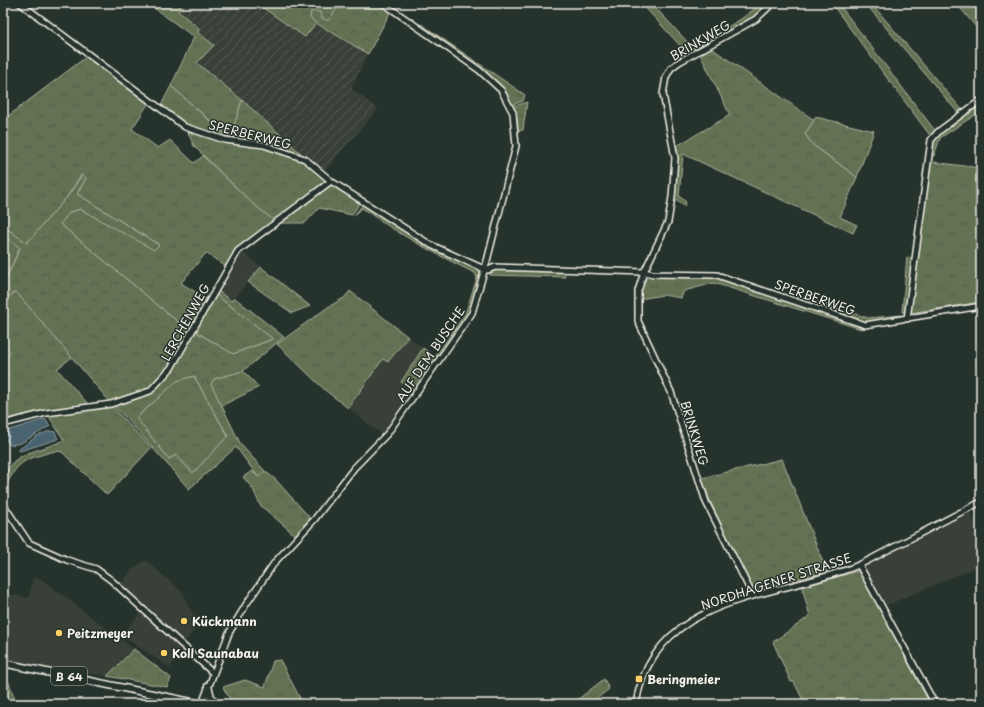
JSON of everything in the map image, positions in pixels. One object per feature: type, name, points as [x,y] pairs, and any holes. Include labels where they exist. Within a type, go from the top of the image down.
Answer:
[{"type":"main road","name":"B 64","points":[[3,663],[201,704]]},
{"type":"main road","points":[[208,686],[211,697],[216,704]]},
{"type":"street","name":"SPERBERWEG","points":[[20,3],[185,127],[226,140],[264,145],[305,159],[330,180],[431,245],[484,269]]},
{"type":"street","name":"AUF DEM BUSCHE","points":[[201,704],[229,633],[275,562],[314,520],[354,468],[387,434],[472,313],[487,261],[516,146],[513,113],[501,90],[479,70],[383,3]]},
{"type":"street","name":"BRINKWEG","points":[[753,596],[706,502],[671,392],[638,321],[638,291],[644,272],[668,222],[672,197],[675,158],[663,94],[666,76],[671,68],[679,62],[756,20],[773,3]]},
{"type":"street","points":[[907,319],[931,140],[939,130],[981,100]]},
{"type":"street","name":"LERCHENWEG","points":[[3,424],[46,413],[111,404],[150,391],[171,368],[238,251],[330,180]]},
{"type":"street","points":[[487,261],[495,267]]},
{"type":"street","points":[[484,269],[495,267],[644,272]]},
{"type":"street","name":"SPERBERWEG","points":[[644,272],[653,274],[717,275],[865,325],[981,306]]},
{"type":"street","name":"NORDHAGENER STRASSE","points":[[636,704],[639,688],[648,664],[658,649],[672,634],[703,613],[753,596],[827,577],[860,565],[981,502]]},
{"type":"street","points":[[3,504],[29,543],[67,560],[96,569],[111,580],[213,673]]},
{"type":"street","points":[[860,565],[935,704]]},
{"type":"shaded area","points":[[183,3],[256,3],[305,37],[316,23],[368,54],[351,88],[378,109],[323,172],[197,63],[197,32],[200,29],[177,11]]},
{"type":"shaded area","points":[[241,251],[261,267],[232,301],[217,290],[233,260]]},
{"type":"shaded area","points":[[408,337],[423,348],[401,382],[416,391],[382,435],[348,408],[384,358],[389,362]]},
{"type":"shaded area","points":[[970,512],[981,538],[981,565],[887,605],[866,572],[865,566]]},
{"type":"shaded area","points":[[146,560],[183,593],[190,610],[202,621],[186,640],[170,668],[121,635],[145,608],[119,586],[133,569]]},
{"type":"shaded area","name":"Peitzmeyer","points":[[33,578],[40,578],[134,649],[106,676],[3,660],[3,643],[6,623],[3,622],[3,593],[29,598]]},
{"type":"green space","points":[[147,3],[183,3],[178,11],[200,29],[197,32],[214,45],[197,63],[242,100],[231,139],[171,86],[194,37]]},
{"type":"green space","points":[[256,3],[341,3],[328,22],[321,18],[311,18],[316,23],[305,37]]},
{"type":"green space","points":[[341,3],[379,3],[391,11],[368,54],[310,18],[311,12],[320,12],[321,18],[328,21]]},
{"type":"green space","points":[[641,3],[651,3],[693,48],[741,19],[762,3],[770,3],[758,15],[676,62],[677,59],[686,52]]},
{"type":"green space","points":[[831,3],[838,3],[936,132],[932,138]]},
{"type":"green space","points":[[865,3],[871,3],[963,111],[959,114]]},
{"type":"green space","points":[[956,3],[981,3],[981,33]]},
{"type":"green space","points":[[421,24],[525,95],[523,101],[512,105],[502,89],[420,26]]},
{"type":"green space","points":[[710,47],[814,120],[805,134],[813,145],[857,177],[840,217],[857,225],[853,233],[683,154],[679,196],[686,202],[684,206],[673,197],[675,147],[730,115],[699,52]]},
{"type":"green space","points":[[86,57],[148,104],[132,129],[158,148],[170,140],[194,163],[203,156],[252,203],[275,221],[237,249],[225,266],[206,253],[181,283],[207,299],[192,328],[184,327],[60,224],[70,212],[80,209],[154,249],[158,244],[77,194],[86,178],[81,175],[67,197],[27,243],[3,226],[3,120]]},
{"type":"green space","points":[[171,86],[230,139],[242,100],[305,157],[325,179],[325,183],[275,221],[252,203],[194,146],[185,126],[160,107]]},
{"type":"green space","points":[[527,102],[523,130],[518,131],[512,107]]},
{"type":"green space","points":[[981,102],[981,111],[940,138],[934,156],[929,155],[932,140],[939,132]]},
{"type":"green space","points":[[816,117],[874,131],[857,177],[813,145],[805,134]]},
{"type":"green space","points":[[929,159],[932,159],[932,162],[981,168],[981,302],[909,313]]},
{"type":"green space","points":[[82,175],[86,178],[77,194],[159,245],[154,250],[80,209],[70,212],[60,224],[184,327],[196,328],[198,333],[233,354],[273,339],[214,293],[217,290],[231,301],[235,298],[284,337],[243,371],[214,379],[211,384],[241,445],[265,471],[258,477],[236,447],[189,489],[129,421],[110,402],[16,292],[3,299],[3,286],[20,248],[3,235],[3,226],[27,243],[67,197]],"holes":[[[194,376],[228,436],[193,473],[176,455],[169,459],[136,418],[177,381]]]},
{"type":"green space","points":[[331,183],[360,202],[352,215],[319,208],[305,223],[278,223]]},
{"type":"green space","points":[[363,204],[393,223],[482,270],[470,313],[416,391],[401,382],[423,348],[435,357],[465,314],[477,278],[475,273],[417,243],[362,208],[354,216]]},
{"type":"green space","points":[[3,235],[20,247],[3,286]]},
{"type":"green space","points":[[907,257],[913,259],[907,313],[902,312]]},
{"type":"green space","points":[[261,267],[310,306],[292,313],[248,282]]},
{"type":"green space","points":[[495,269],[563,271],[565,277],[490,275],[489,271]]},
{"type":"green space","points":[[645,275],[717,276],[863,326],[861,329],[714,283],[684,291],[681,298],[663,295],[640,299],[639,291]]},
{"type":"green space","points":[[350,291],[408,337],[388,362],[383,359],[348,408],[326,391],[277,344],[328,307],[344,298]]},
{"type":"green space","points":[[16,292],[72,357],[57,369],[88,404],[40,411],[3,420],[3,357],[10,352],[3,343],[3,299]]},
{"type":"green space","points":[[214,293],[273,339],[233,354],[198,333],[196,328]]},
{"type":"green space","points":[[799,296],[868,318],[902,315],[902,319],[866,324],[794,300]]},
{"type":"green space","points":[[243,371],[259,387],[221,406],[211,384],[214,379]]},
{"type":"green space","points":[[194,376],[228,436],[193,473],[176,455],[169,459],[136,418],[177,381]]},
{"type":"green space","points":[[111,405],[151,448],[107,495],[62,452],[57,451],[26,460],[14,472],[3,490],[5,477],[9,467],[15,460],[23,455],[54,445],[64,440],[48,415]]},
{"type":"green space","points":[[782,459],[827,572],[753,590],[710,501],[702,478]]},
{"type":"green space","points":[[252,471],[258,477],[265,471],[276,480],[310,518],[295,535],[260,505],[253,489],[243,477]]},
{"type":"green space","points":[[858,571],[861,574],[930,704],[805,704],[794,682],[791,682],[773,642],[810,616],[802,587]]},
{"type":"green space","points":[[134,649],[171,678],[167,687],[107,676]]},
{"type":"green space","points":[[280,660],[303,704],[238,704],[231,701],[223,687],[245,680],[265,687],[273,661]]},
{"type":"green space","points":[[4,670],[17,704],[3,704]]},
{"type":"green space","points":[[604,679],[609,689],[590,704],[572,704]]},
{"type":"water","points":[[45,419],[50,426],[21,443],[10,445],[3,436],[3,432]]},
{"type":"water","points":[[50,431],[55,432],[58,439],[20,451],[18,450],[37,436]]},
{"type":"place","name":"Kückmann","points":[[184,621]]},
{"type":"place","name":"Peitzmeyer","points":[[59,633]]},
{"type":"place","name":"Koll Saunabau","points":[[164,653]]},
{"type":"place","name":"Beringmeier","points":[[639,679]]}]
